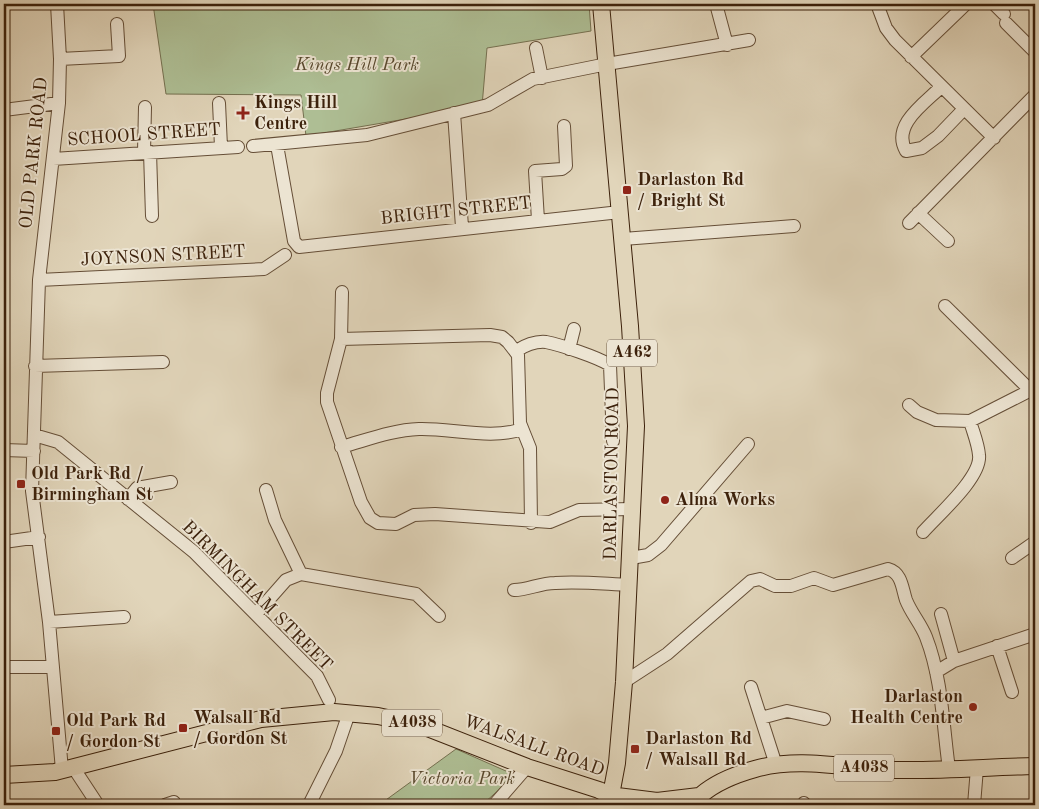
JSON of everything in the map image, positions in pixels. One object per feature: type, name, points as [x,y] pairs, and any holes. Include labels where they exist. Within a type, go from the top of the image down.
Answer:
[{"type":"main road","name":"DARLASTON ROAD","points":[[601,4],[635,393],[630,585],[617,763],[611,795]]},
{"type":"main road","name":"WALSALL ROAD","points":[[4,775],[68,769],[261,719],[321,713],[349,713],[378,716],[420,726],[520,765],[611,795]]},
{"type":"main road","name":"A4038","points":[[611,795],[657,801],[697,802],[736,776],[776,765],[809,764],[894,770],[1035,766]]},
{"type":"main road","name":"A4038","points":[[611,795],[629,805]]},
{"type":"street","name":"OLD PARK ROAD","points":[[57,4],[60,59],[59,103],[39,280],[32,492],[53,667],[68,769]]},
{"type":"street","points":[[716,4],[727,45]]},
{"type":"street","points":[[877,4],[886,28],[911,57],[994,138]]},
{"type":"street","points":[[911,57],[966,4]]},
{"type":"street","points":[[994,4],[1035,52]]},
{"type":"street","points":[[60,59],[119,56],[117,24]]},
{"type":"street","points":[[253,146],[367,135],[488,105],[533,80],[607,64],[749,40]]},
{"type":"street","points":[[536,48],[542,78]]},
{"type":"street","points":[[941,87],[905,123],[902,136],[906,151],[922,148],[938,136],[964,109]]},
{"type":"street","points":[[909,223],[1035,95]]},
{"type":"street","points":[[4,110],[59,103]]},
{"type":"street","points":[[219,103],[221,146]]},
{"type":"street","points":[[144,107],[152,216]]},
{"type":"street","points":[[454,113],[462,227]]},
{"type":"street","points":[[538,220],[535,170],[562,169],[566,166],[564,126]]},
{"type":"street","name":"BRIGHT STREET","points":[[277,145],[296,245],[303,247],[462,227],[620,212]]},
{"type":"street","name":"SCHOOL STREET","points":[[53,158],[221,146],[238,147]]},
{"type":"street","points":[[918,213],[948,241]]},
{"type":"street","points":[[623,240],[794,226]]},
{"type":"street","name":"JOYNSON STREET","points":[[39,280],[264,269],[285,255]]},
{"type":"street","points":[[342,292],[341,339],[327,393],[329,414],[360,502],[370,518],[378,523],[396,524],[414,515],[428,514],[531,523],[550,522],[578,510],[633,509]]},
{"type":"street","points":[[909,405],[917,412],[936,420],[970,421],[1033,390],[945,306]]},
{"type":"street","points":[[569,349],[574,329]]},
{"type":"street","points":[[341,339],[495,335],[508,342],[516,351],[522,429],[530,448],[531,523]]},
{"type":"street","points":[[516,351],[532,344],[546,342],[600,359],[610,365],[613,440]]},
{"type":"street","points":[[35,366],[163,362]]},
{"type":"street","points":[[923,532],[972,478],[979,466],[979,455],[970,421]]},
{"type":"street","points":[[341,447],[406,430],[442,429],[501,434],[522,429]]},
{"type":"street","name":"BIRMINGHAM STREET","points":[[34,435],[58,442],[194,552],[317,676],[329,700]]},
{"type":"street","points":[[631,558],[648,555],[661,545],[748,444]]},
{"type":"street","points":[[4,450],[34,451]]},
{"type":"street","points":[[128,499],[137,488],[142,486],[171,482]]},
{"type":"street","points":[[266,490],[275,520],[300,574]]},
{"type":"street","points":[[4,542],[38,537]]},
{"type":"street","points":[[1012,558],[1035,542]]},
{"type":"street","points":[[624,682],[667,654],[751,581],[760,579],[775,586],[791,586],[814,578],[832,585],[888,569],[899,577],[907,601],[926,636],[936,672],[949,769]]},
{"type":"street","points":[[256,614],[286,580],[300,574],[416,594],[439,616]]},
{"type":"street","points":[[514,590],[528,590],[533,586],[554,583],[630,585]]},
{"type":"street","points":[[941,614],[954,661]]},
{"type":"street","points":[[49,622],[124,617]]},
{"type":"street","points":[[936,672],[954,661],[1035,634]]},
{"type":"street","points":[[997,646],[1012,692]]},
{"type":"street","points":[[4,667],[53,667]]},
{"type":"street","points":[[751,687],[776,765]]},
{"type":"street","points":[[761,718],[787,711],[824,719]]},
{"type":"street","points":[[309,805],[336,751],[349,713]]},
{"type":"street","points":[[495,805],[520,765]]},
{"type":"street","points":[[974,805],[977,768]]},
{"type":"street","points":[[68,769],[98,805]]},
{"type":"green space","name":"Kings Hill Park","points":[[153,4],[426,4],[426,9],[466,4],[589,4],[591,31],[487,48],[482,106],[306,136],[301,95],[166,94]]},
{"type":"green space","name":"Victoria Park","points":[[456,749],[515,775],[482,805],[379,805]]},
{"type":"place","name":"Kings Hill Centre","points":[[243,113]]},
{"type":"place","name":"Darlaston Rd / Bright St","points":[[627,190]]},
{"type":"place","name":"Old Park Rd / Birmingham St","points":[[21,484]]},
{"type":"place","name":"Alma Works","points":[[665,500]]},
{"type":"place","name":"Darlaston Health Centre","points":[[973,707]]},
{"type":"place","name":"Walsall Rd / Gordon St","points":[[183,728]]},
{"type":"place","name":"Old Park Rd / Gordon St","points":[[56,731]]},
{"type":"place","name":"Darlaston Rd / Walsall Rd","points":[[635,749]]}]
